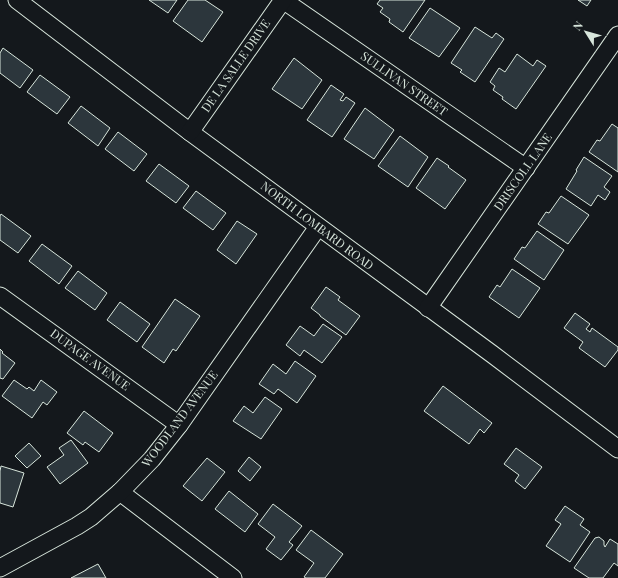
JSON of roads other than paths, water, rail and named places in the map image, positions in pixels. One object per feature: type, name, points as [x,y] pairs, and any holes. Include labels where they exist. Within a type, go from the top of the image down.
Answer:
[{"type":"street","name":"NORTH LOMBARD ROAD","points":[[17,0],[190,132],[492,354],[618,449]]},
{"type":"street","name":"DE LA SALLE DRIVE","points":[[190,132],[283,0]]},
{"type":"street","name":"SULLIVAN STREET","points":[[283,0],[526,168]]},
{"type":"street","name":"DRISCOLL LANE","points":[[428,308],[618,35]]},
{"type":"street","name":"WOODLAND AVENUE","points":[[0,568],[91,517],[120,492],[152,459],[179,425],[318,227]]},
{"type":"street","name":"DUPAGE AVENUE","points":[[0,296],[179,425]]},
{"type":"street","points":[[120,492],[233,578]]}]
